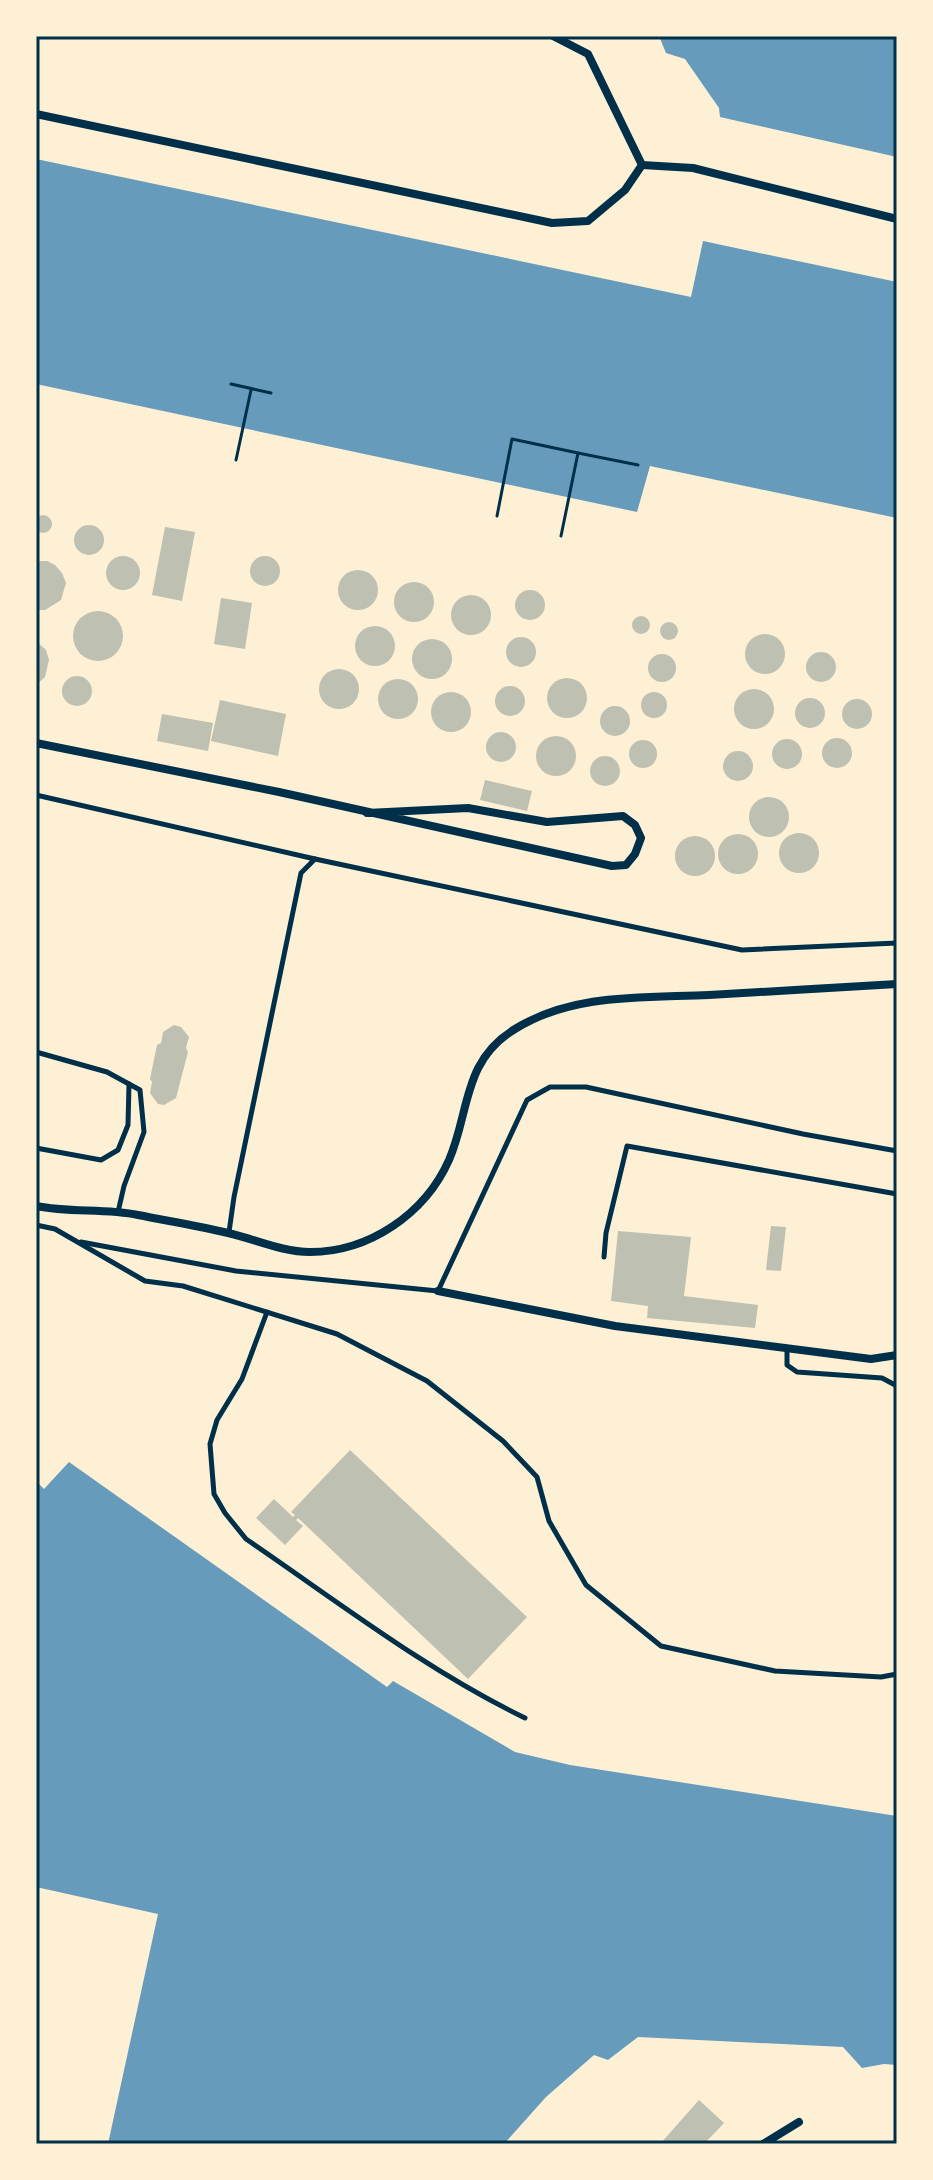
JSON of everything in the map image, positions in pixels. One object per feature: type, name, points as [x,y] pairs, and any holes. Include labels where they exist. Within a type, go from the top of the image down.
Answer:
[{"type":"street","points":[[553,36],[588,54],[642,165]]},
{"type":"street","points":[[36,114],[552,223],[588,221],[625,190],[642,165]]},
{"type":"street","points":[[642,165],[693,168],[897,219]]},
{"type":"street","points":[[36,743],[279,792],[367,813],[612,866],[626,865],[635,854],[641,838],[635,825],[623,816],[547,822],[468,808],[367,813]]},
{"type":"street","points":[[36,1206],[118,1212],[229,1233],[288,1250],[317,1252],[360,1244],[396,1225],[427,1195],[448,1162],[470,1085],[491,1050],[511,1031],[558,1007],[607,1000],[897,984]]},
{"type":"street","points":[[438,1291],[615,1326],[871,1359],[897,1355]]},
{"type":"street","points":[[763,2144],[799,2122]]},
{"type":"lane","points":[[36,795],[315,859],[742,950],[897,943]]},
{"type":"lane","points":[[229,1233],[301,873],[315,859]]},
{"type":"lane","points":[[36,1052],[107,1072],[140,1090],[144,1132],[118,1212]]},
{"type":"lane","points":[[36,1148],[101,1160],[118,1150],[128,1125],[129,1084]]},
{"type":"lane","points":[[75,1241],[236,1271],[438,1291],[527,1100],[550,1087],[586,1087],[897,1151]]},
{"type":"lane","points":[[604,1257],[609,1218],[627,1146],[897,1194]]},
{"type":"lane","points":[[36,1225],[55,1229],[145,1281],[183,1286],[337,1334],[427,1381],[503,1441],[537,1477],[549,1521],[586,1585],[661,1646],[775,1671],[881,1677],[897,1674]]},
{"type":"lane","points":[[267,1312],[242,1379],[217,1420],[210,1444],[214,1494],[225,1513],[246,1539],[483,1698],[525,1718]]},
{"type":"lane","points":[[787,1348],[787,1365],[797,1372],[882,1378],[897,1386]]},
{"type":"path","points":[[231,384],[271,393]]},
{"type":"path","points":[[236,460],[251,390]]},
{"type":"path","points":[[497,516],[512,439],[638,465]]},
{"type":"path","points":[[561,536],[578,453]]},
{"type":"water","points":[[659,36],[897,36],[897,157],[720,117],[719,108],[685,59],[666,53]]},
{"type":"water","points":[[36,159],[691,297],[703,241],[897,282],[897,518],[650,466],[637,512],[36,384]]},
{"type":"water","points":[[69,1462],[387,1687],[393,1681],[515,1752],[570,1765],[897,1816],[897,2065],[862,2068],[843,2047],[638,2037],[608,2060],[594,2055],[546,2097],[504,2144],[108,2144],[158,1914],[36,1887],[36,1481],[44,1489]]},
{"type":"building","points":[[39,515],[47,515],[52,524],[50,531],[39,533],[34,528],[34,520]]},
{"type":"building","points":[[89,525],[100,529],[104,540],[100,551],[89,555],[78,551],[74,540],[78,529]]},
{"type":"building","points":[[165,527],[195,532],[182,601],[152,595]]},
{"type":"building","points":[[123,556],[135,561],[140,573],[135,585],[123,590],[111,585],[106,573],[111,561]]},
{"type":"building","points":[[265,556],[276,560],[280,571],[276,582],[265,586],[254,582],[250,571],[254,560]]},
{"type":"building","points":[[36,561],[55,565],[66,583],[61,600],[45,610],[36,610]]},
{"type":"building","points":[[358,570],[372,576],[378,590],[372,604],[358,610],[344,604],[338,590],[344,576]]},
{"type":"building","points":[[414,582],[428,588],[434,602],[428,616],[414,622],[400,616],[394,602],[400,588]]},
{"type":"building","points":[[530,590],[541,594],[545,605],[541,616],[530,620],[519,616],[515,605],[519,594]]},
{"type":"building","points":[[471,595],[485,601],[491,615],[485,629],[471,635],[457,629],[451,615],[457,601]]},
{"type":"building","points":[[221,598],[252,603],[245,649],[214,644]]},
{"type":"building","points":[[98,611],[115,619],[123,636],[115,653],[98,661],[81,653],[73,636],[81,619]]},
{"type":"building","points":[[637,616],[645,616],[650,625],[648,632],[637,634],[632,629],[632,621]]},
{"type":"building","points":[[665,622],[673,622],[678,631],[676,638],[665,640],[660,635],[660,627]]},
{"type":"building","points":[[375,626],[389,632],[395,646],[389,660],[375,666],[361,660],[355,646],[361,632]]},
{"type":"building","points":[[765,634],[779,640],[785,654],[779,668],[765,674],[751,668],[745,654],[751,640]]},
{"type":"building","points":[[521,637],[532,641],[536,652],[532,663],[521,667],[510,663],[506,652],[510,641]]},
{"type":"building","points":[[432,639],[446,645],[452,659],[446,673],[432,679],[418,673],[412,659],[418,645]]},
{"type":"building","points":[[36,641],[46,650],[49,660],[45,677],[36,685]]},
{"type":"building","points":[[821,652],[832,656],[836,667],[832,678],[821,682],[810,678],[806,667],[810,656]]},
{"type":"building","points":[[662,654],[672,658],[676,668],[672,678],[662,682],[652,678],[648,668],[652,658]]},
{"type":"building","points":[[339,669],[353,675],[359,689],[353,703],[339,709],[325,703],[319,689],[325,675]]},
{"type":"building","points":[[77,676],[88,680],[92,691],[88,702],[77,706],[66,702],[62,691],[66,680]]},
{"type":"building","points":[[567,678],[581,684],[587,698],[581,712],[567,718],[553,712],[547,698],[553,684]]},
{"type":"building","points":[[398,679],[412,685],[418,699],[412,713],[398,719],[384,713],[378,699],[384,685]]},
{"type":"building","points":[[510,686],[521,690],[525,701],[521,712],[510,716],[499,712],[495,701],[499,690]]},
{"type":"building","points":[[754,689],[768,695],[774,709],[768,723],[754,729],[740,723],[734,709],[740,695]]},
{"type":"building","points":[[451,692],[465,698],[471,712],[465,726],[451,732],[437,726],[431,712],[437,698]]},
{"type":"building","points":[[654,692],[663,696],[667,705],[663,714],[654,718],[645,714],[641,705],[645,696]]},
{"type":"building","points":[[810,698],[821,702],[825,713],[821,724],[810,728],[799,724],[795,713],[799,702]]},
{"type":"building","points":[[857,699],[868,703],[872,714],[868,725],[857,729],[846,725],[842,714],[846,703]]},
{"type":"building","points":[[220,700],[286,714],[278,756],[211,741]]},
{"type":"building","points":[[615,706],[626,710],[630,721],[626,732],[615,736],[604,732],[600,721],[604,710]]},
{"type":"building","points":[[162,714],[213,723],[208,751],[157,741]]},
{"type":"building","points":[[501,732],[512,736],[516,747],[512,758],[501,762],[490,758],[486,747],[490,736]]},
{"type":"building","points":[[556,736],[570,742],[576,756],[570,770],[556,776],[542,770],[536,756],[542,742]]},
{"type":"building","points":[[837,738],[848,742],[852,753],[848,764],[837,768],[826,764],[822,753],[826,742]]},
{"type":"building","points":[[787,739],[798,743],[802,754],[798,765],[787,769],[776,765],[772,754],[776,743]]},
{"type":"building","points":[[643,740],[653,744],[657,754],[653,764],[643,768],[633,764],[629,754],[633,744]]},
{"type":"building","points":[[738,751],[749,755],[753,766],[749,777],[738,781],[727,777],[723,766],[727,755]]},
{"type":"building","points":[[605,756],[616,760],[620,771],[616,782],[605,786],[594,782],[590,771],[594,760]]},
{"type":"building","points":[[485,780],[532,791],[527,811],[480,800]]},
{"type":"building","points":[[769,797],[783,803],[789,817],[783,831],[769,837],[755,831],[749,817],[755,803]]},
{"type":"building","points":[[799,833],[813,839],[819,853],[813,867],[799,873],[785,867],[779,853],[785,839]]},
{"type":"building","points":[[738,834],[752,840],[758,854],[752,868],[738,874],[724,868],[718,854],[724,840]]},
{"type":"building","points":[[695,836],[709,842],[715,856],[709,870],[695,876],[681,870],[675,856],[681,842]]},
{"type":"building","points":[[174,1025],[181,1027],[189,1037],[188,1052],[176,1098],[164,1105],[158,1104],[150,1093],[150,1079],[157,1045],[161,1043],[163,1032]]},
{"type":"building","points":[[771,1226],[786,1227],[781,1271],[766,1270]]},
{"type":"building","points":[[618,1231],[691,1237],[684,1296],[758,1305],[755,1328],[647,1318],[648,1306],[611,1301]]},
{"type":"building","points":[[350,1450],[527,1617],[468,1679],[298,1518],[296,1520],[303,1526],[285,1545],[256,1518],[274,1499],[293,1517],[295,1515],[291,1512]]},
{"type":"building","points":[[699,2100],[724,2123],[704,2144],[660,2144]]}]
